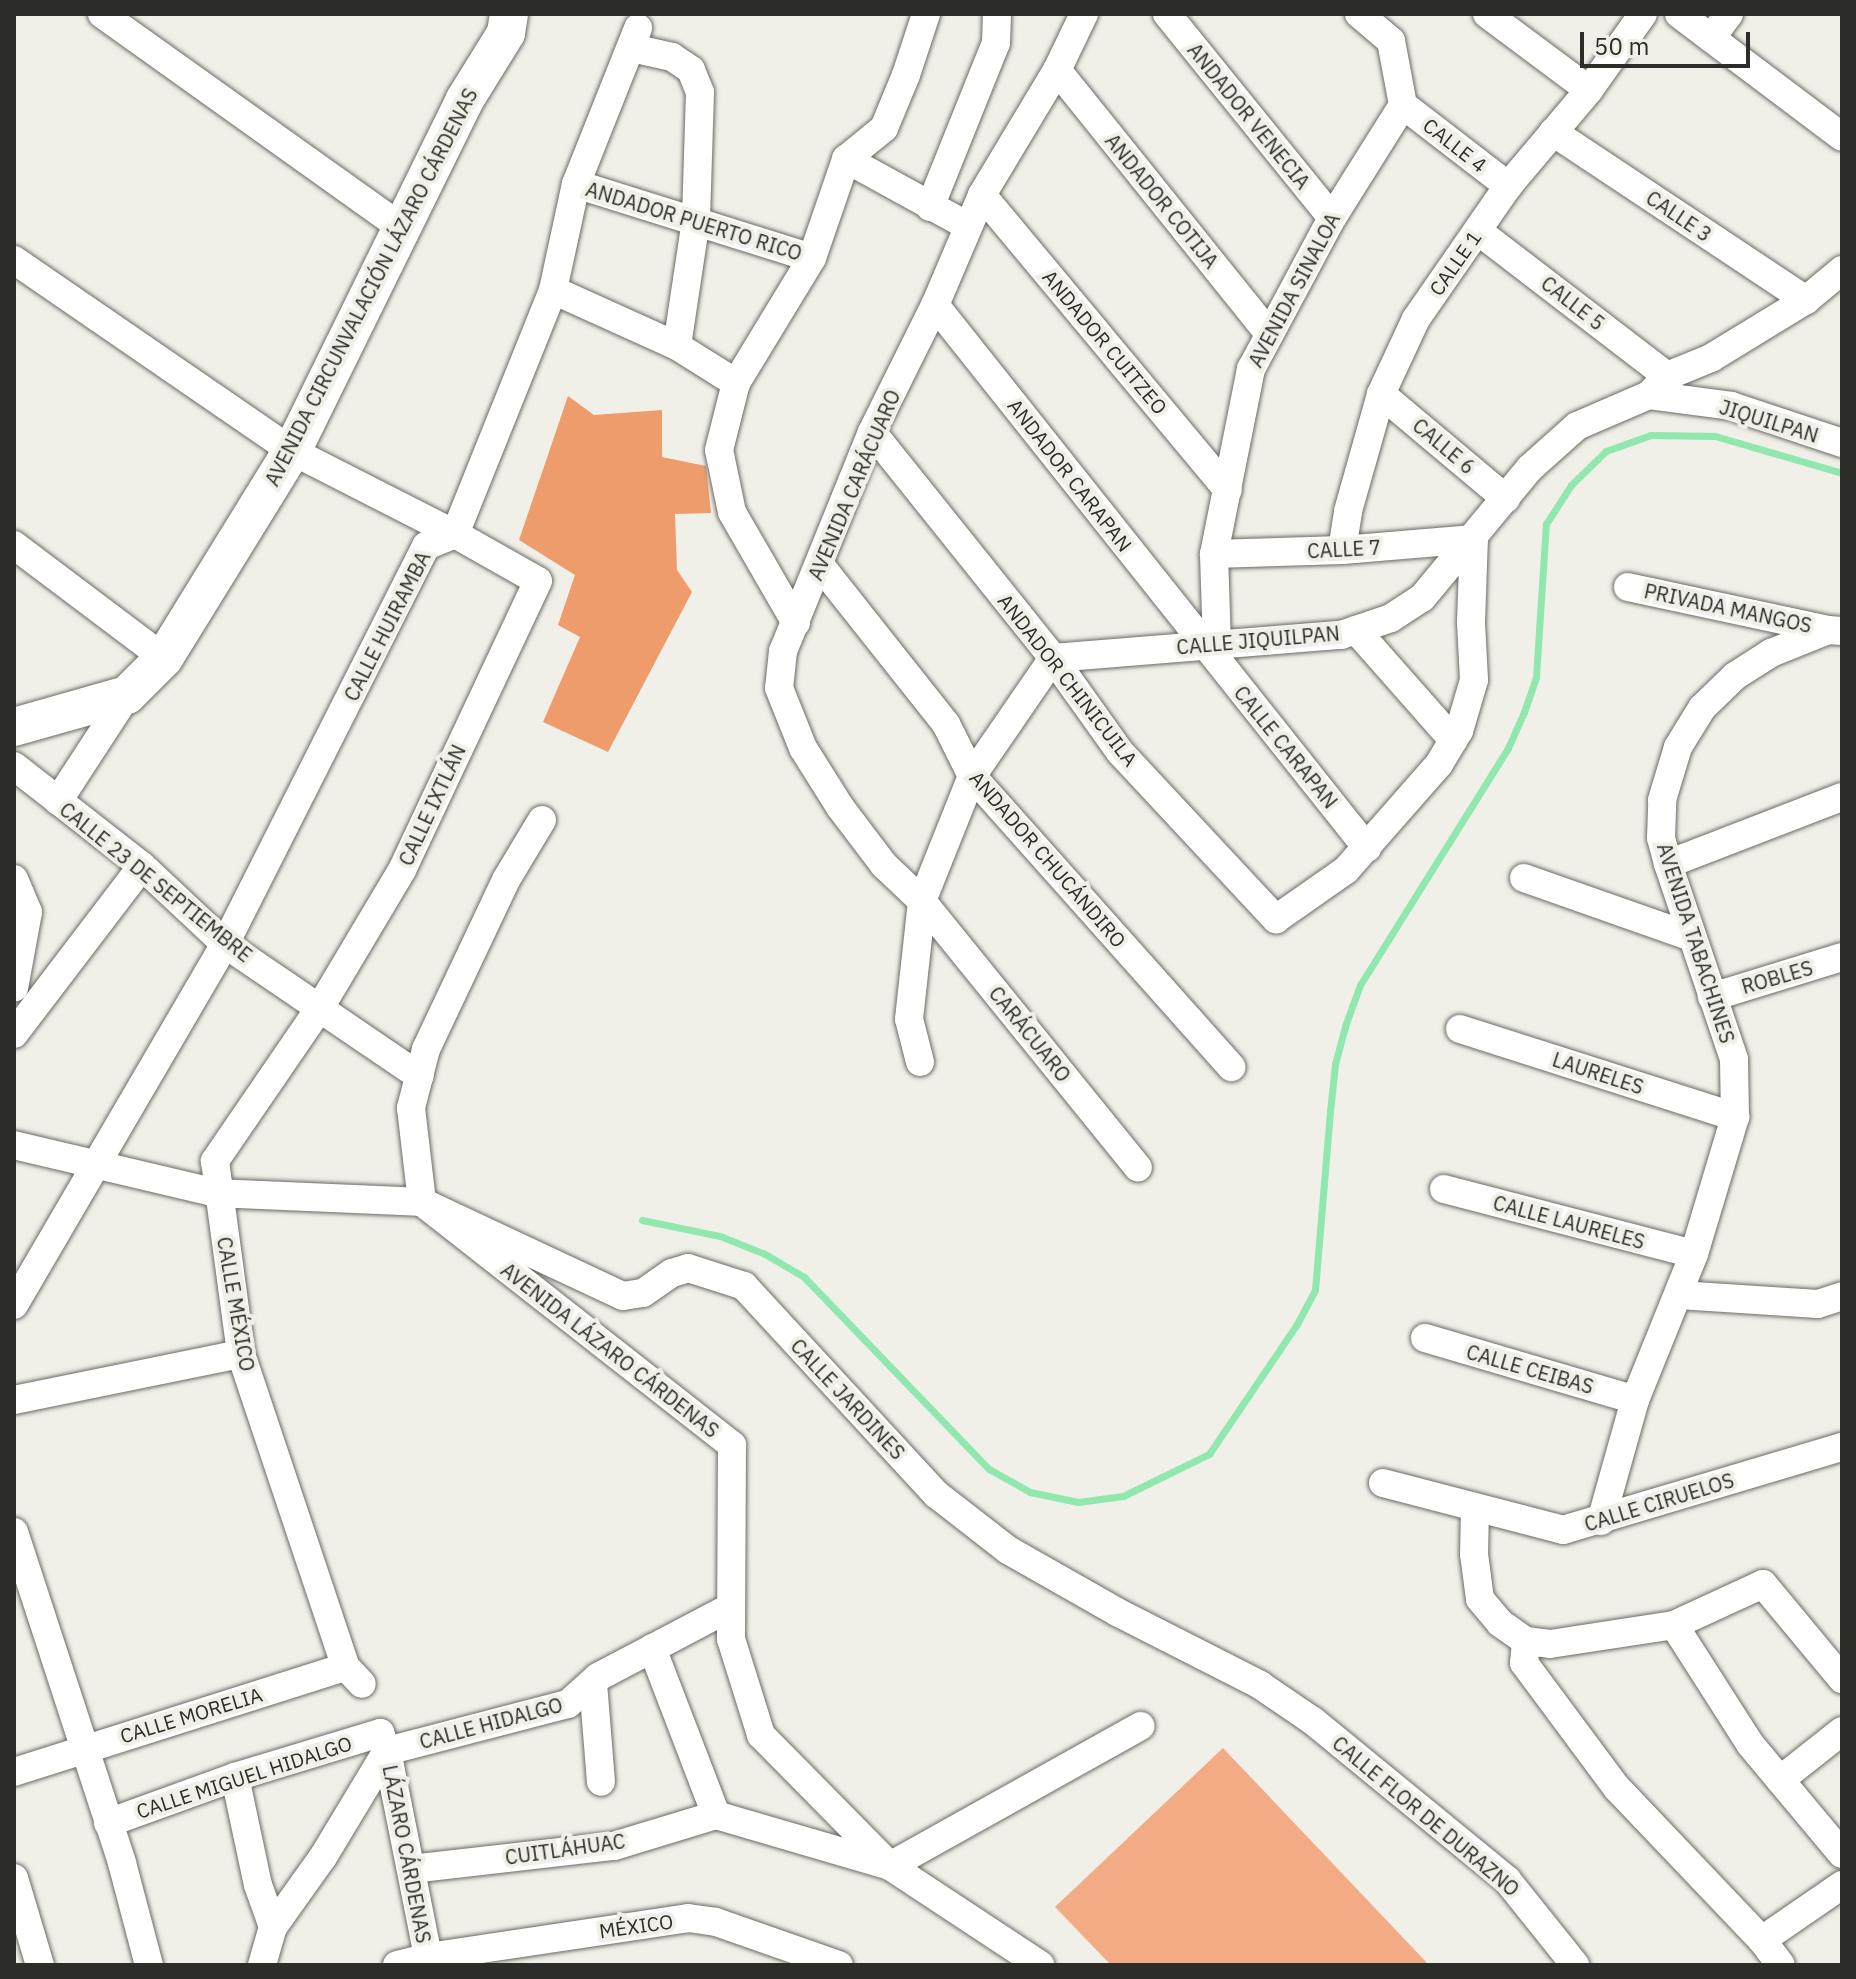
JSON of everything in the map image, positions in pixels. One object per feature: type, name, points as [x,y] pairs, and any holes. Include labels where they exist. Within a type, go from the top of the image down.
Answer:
[{"type":"street","points":[[102,14],[403,229]]},
{"type":"street","name":"AVENIDA CIRCUNVALACIÓN LÁZARO CÁRDENAS","points":[[14,727],[127,695],[164,658],[292,451],[464,101],[506,33],[509,14]]},
{"type":"street","points":[[796,623],[732,512],[719,450],[736,383],[812,258],[846,159],[884,128],[926,14]]},
{"type":"street","points":[[930,207],[996,43],[997,14]]},
{"type":"street","name":"AVENIDA CARÁCUARO","points":[[922,901],[884,865],[848,819],[803,748],[779,688],[783,651],[872,432],[935,305],[982,195],[1057,70],[1084,14]]},
{"type":"street","name":"ANDADOR VENECIA","points":[[1167,14],[1332,218]]},
{"type":"street","points":[[1359,14],[1391,41],[1403,105]]},
{"type":"street","points":[[1487,14],[1589,90]]},
{"type":"street","name":"CALLE 1","points":[[1342,550],[1348,511],[1381,394],[1416,319],[1508,186],[1589,90],[1643,14]]},
{"type":"street","points":[[1679,14],[1842,137]]},
{"type":"street","points":[[1711,38],[1729,14]]},
{"type":"street","points":[[14,260],[292,451],[455,534],[553,290],[576,184],[635,38],[691,70],[700,92],[696,220],[677,346]]},
{"type":"street","name":"ANDADOR COTIJA","points":[[1057,70],[1268,332]]},
{"type":"street","name":"AVENIDA SINALOA","points":[[1211,645],[1214,554],[1228,490],[1240,409],[1251,369],[1268,332],[1332,218],[1403,105]]},
{"type":"street","name":"CALLE 4","points":[[1403,105],[1508,186]]},
{"type":"street","name":"CALLE 3","points":[[1553,132],[1806,300]]},
{"type":"street","points":[[846,159],[968,226]]},
{"type":"street","name":"ANDADOR PUERTO RICO","points":[[576,184],[812,258]]},
{"type":"street","name":"ANDADOR CUITZEO","points":[[982,195],[1228,490]]},
{"type":"street","name":"CALLE 5","points":[[1478,231],[1658,386]]},
{"type":"street","name":"CALLE JIQUILPAN","points":[[1053,658],[1341,635],[1391,618],[1422,598],[1530,468],[1577,426],[1711,358],[1806,300],[1842,270]]},
{"type":"street","points":[[553,290],[677,346],[736,383]]},
{"type":"street","name":"ANDADOR CARAPAN","points":[[935,305],[1211,645]]},
{"type":"street","name":"JIQUILPAN","points":[[1658,386],[1731,406],[1842,443]]},
{"type":"street","name":"CALLE 6","points":[[1381,394],[1506,499]]},
{"type":"street","name":"ANDADOR CHINICUILA","points":[[872,432],[1053,658],[1120,752],[1276,919],[1346,870],[1367,848]]},
{"type":"street","name":"CALLE IXTLÁN","points":[[321,1006],[402,870],[538,581],[455,534]]},
{"type":"street","name":"CALLE HUIRAMBA","points":[[14,1305],[225,944],[426,546],[455,534]]},
{"type":"street","points":[[1367,848],[1439,764],[1453,740],[1474,680],[1474,539]]},
{"type":"street","name":"CALLE 7","points":[[1214,554],[1342,550],[1474,539]]},
{"type":"street","points":[[14,545],[164,658]]},
{"type":"street","name":"ANDADOR CHUCÁNDIRO","points":[[820,565],[946,724],[972,776],[1231,1067]]},
{"type":"street","name":"PRIVADA MANGOS","points":[[1628,587],[1835,630]]},
{"type":"street","points":[[1356,630],[1453,740]]},
{"type":"street","name":"AVENIDA TABACHINES","points":[[1601,1521],[1635,1400],[1694,1254],[1735,1117],[1734,1059],[1668,864],[1661,838],[1662,800],[1678,747],[1702,708],[1735,676],[1771,653],[1835,630]]},
{"type":"street","name":"CALLE CARAPAN","points":[[1211,645],[1367,848]]},
{"type":"street","points":[[920,1062],[909,1019],[922,901],[972,776],[1053,658]]},
{"type":"street","points":[[58,801],[127,695]]},
{"type":"street","name":"CALLE 23 DE SEPTIEMBRE","points":[[14,766],[142,866],[225,944],[321,1006],[419,1076]]},
{"type":"street","points":[[1668,864],[1842,797]]},
{"type":"street","points":[[14,1145],[217,1193],[422,1202],[411,1108],[426,1049],[506,880],[542,820]]},
{"type":"street","points":[[14,1034],[142,866]]},
{"type":"street","points":[[1524,878],[1692,937]]},
{"type":"street","points":[[14,879],[28,912],[14,988]]},
{"type":"street","name":"CARÁCUARO","points":[[922,901],[1138,1168]]},
{"type":"street","name":"ROBLES","points":[[1712,997],[1842,957]]},
{"type":"street","name":"CALLE MÉXICO","points":[[321,1006],[215,1161],[241,1354],[354,1675]]},
{"type":"street","name":"LAURELES","points":[[1460,1029],[1735,1117]]},
{"type":"street","name":"CALLE LAURELES","points":[[1444,1189],[1694,1254]]},
{"type":"street","name":"AVENIDA LÁZARO CÁRDENAS","points":[[422,1202],[732,1445],[731,1639],[761,1735],[890,1866],[1040,1965]]},
{"type":"street","name":"CALLE JARDINES","points":[[422,1202],[623,1296],[643,1293],[672,1273],[688,1268],[744,1286],[936,1494],[1008,1550],[1117,1612],[1260,1685]]},
{"type":"street","points":[[1679,1295],[1818,1304],[1842,1296]]},
{"type":"street","name":"CALLE CEIBAS","points":[[1425,1338],[1635,1400]]},
{"type":"street","points":[[14,1400],[241,1354]]},
{"type":"street","name":"CALLE CIRUELOS","points":[[1383,1483],[1563,1530],[1842,1447]]},
{"type":"street","points":[[1475,1508],[1474,1554],[1480,1599],[1500,1623],[1526,1641],[1550,1644],[1674,1625],[1763,1584],[1842,1679]]},
{"type":"street","points":[[14,1532],[108,1823],[149,1965]]},
{"type":"street","name":"CALLE HIDALGO","points":[[384,1742],[568,1704],[593,1683],[731,1607]]},
{"type":"street","points":[[1674,1625],[1750,1744],[1842,1854]]},
{"type":"street","points":[[1526,1641],[1524,1663],[1617,1788],[1762,1940],[1781,1965]]},
{"type":"street","points":[[652,1648],[716,1815],[890,1866],[1140,1726]]},
{"type":"street","name":"CALLE MORELIA","points":[[14,1772],[82,1748],[354,1675]]},
{"type":"street","points":[[593,1683],[601,1782]]},
{"type":"street","name":"CALLE FLOR DE DURAZNO","points":[[1260,1685],[1313,1721],[1507,1880],[1575,1965]]},
{"type":"street","points":[[1780,1780],[1842,1731]]},
{"type":"street","points":[[262,1965],[273,1927],[323,1857],[384,1742]]},
{"type":"street","name":"CALLE MIGUEL HIDALGO","points":[[108,1823],[235,1777],[384,1742]]},
{"type":"street","name":"LÁZARO CÁRDENAS","points":[[384,1742],[411,1869],[435,1961]]},
{"type":"street","points":[[235,1777],[258,1885],[273,1927]]},
{"type":"street","name":"CUITLÁHUAC","points":[[411,1869],[614,1846],[716,1815]]},
{"type":"street","points":[[14,1878],[40,1965]]},
{"type":"street","points":[[1762,1940],[1842,1885]]},
{"type":"street","name":"MÉXICO","points":[[435,1961],[688,1918],[716,1922],[839,1965]]},
{"type":"street","points":[[397,1965],[435,1961]]},
{"type":"shaded area","points":[[568,396],[594,415],[662,410],[662,457],[706,466],[711,513],[675,514],[677,570],[692,592],[608,752],[543,722],[580,637],[558,625],[575,575],[519,540]]},
{"type":"shaded area","points":[[1223,1748],[1429,1965],[1111,1965],[1055,1907]]},
{"type":"waterway","points":[[642,1220],[720,1236],[765,1254],[804,1277],[989,1469],[1030,1492],[1078,1502],[1123,1496],[1209,1454],[1297,1324],[1315,1290],[1335,1064],[1345,1026],[1360,985],[1508,748],[1524,712],[1536,677],[1546,524],[1571,485],[1606,451],[1651,435],[1715,436],[1842,473]]}]
